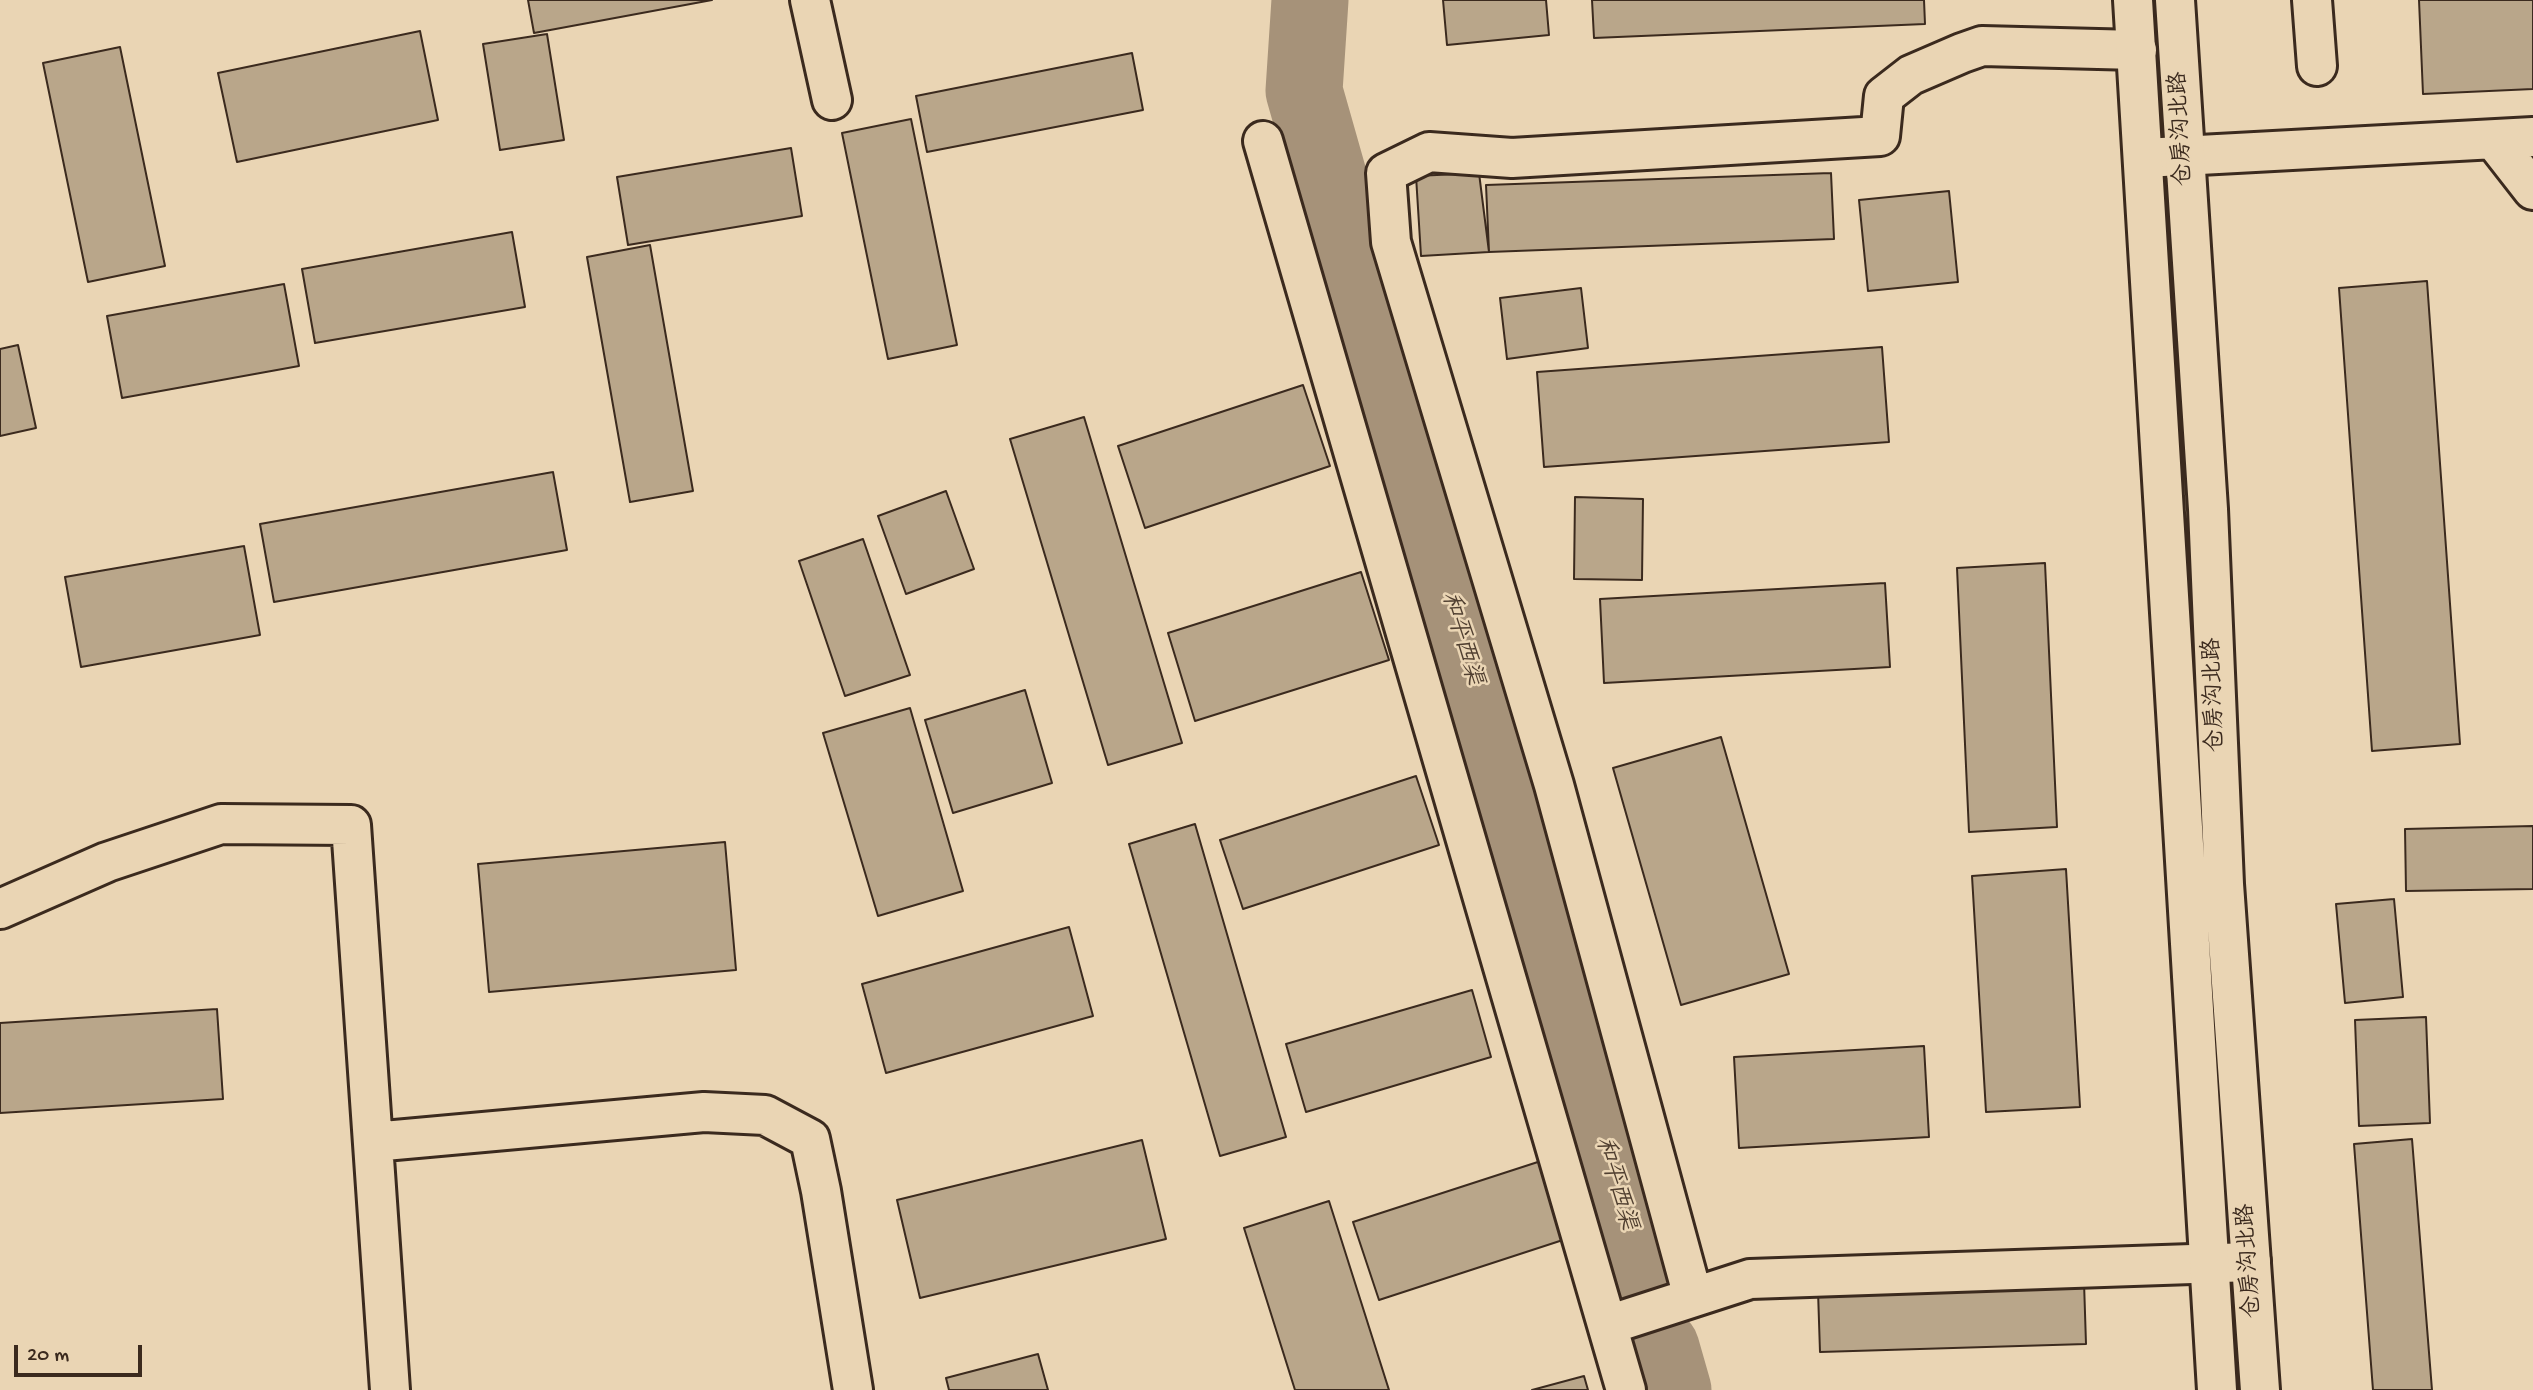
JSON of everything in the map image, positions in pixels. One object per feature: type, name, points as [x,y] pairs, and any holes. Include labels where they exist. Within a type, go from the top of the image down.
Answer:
[{"type":"street","points":[[810,0],[832,100]]},
{"type":"street","name":"仓房沟北路","points":[[2133,0],[2217,1390]]},
{"type":"street","name":"仓房沟北路","points":[[2175,0],[2208,509],[2224,884],[2260,1390]]},
{"type":"street","points":[[2312,0],[2317,66]]},
{"type":"street","points":[[1693,1297],[1554,785],[1391,242],[1386,173],[1429,152],[1512,158],[1880,136],[1884,96],[1911,75],[1962,52],[1982,46],[2137,50]]},
{"type":"street","points":[[2144,158],[2533,137]]},
{"type":"street","points":[[2494,140],[2533,190]]},
{"type":"street","points":[[1263,141],[1626,1390]]},
{"type":"street","points":[[0,909],[107,862],[221,824],[351,825],[390,1390]]},
{"type":"street","points":[[373,1142],[704,1112],[765,1115],[810,1139],[853,1390]]},
{"type":"street","points":[[1608,1325],[1750,1279],[2251,1262]]},
{"type":"building","points":[[528,0],[712,0],[534,33]]},
{"type":"building","points":[[1443,0],[1546,0],[1549,35],[1447,45]]},
{"type":"building","points":[[1592,0],[1924,0],[1925,24],[1594,38]]},
{"type":"building","points":[[2419,0],[2533,0],[2533,89],[2423,94]]},
{"type":"building","points":[[420,31],[438,120],[237,162],[218,73]]},
{"type":"building","points":[[547,34],[564,140],[500,150],[483,44]]},
{"type":"building","points":[[120,47],[165,266],[88,282],[43,63]]},
{"type":"building","points":[[1132,53],[1143,110],[927,152],[916,96]]},
{"type":"building","points":[[911,119],[957,345],[888,359],[842,133]]},
{"type":"building","points":[[791,148],[802,216],[628,245],[617,177]]},
{"type":"building","points":[[1479,173],[1489,252],[1421,256],[1416,176]]},
{"type":"building","points":[[1831,173],[1834,239],[1489,252],[1486,185]]},
{"type":"building","points":[[1949,191],[1958,282],[1868,291],[1859,200]]},
{"type":"building","points":[[512,232],[525,307],[315,343],[302,269]]},
{"type":"building","points":[[650,245],[693,491],[630,502],[587,257]]},
{"type":"building","points":[[2427,281],[2460,744],[2372,751],[2339,288]]},
{"type":"building","points":[[284,284],[299,366],[122,398],[107,316]]},
{"type":"building","points":[[1581,288],[1588,348],[1507,359],[1500,298]]},
{"type":"building","points":[[18,345],[36,428],[0,436],[0,349]]},
{"type":"building","points":[[1882,347],[1889,442],[1544,467],[1537,372]]},
{"type":"building","points":[[1303,385],[1330,466],[1145,528],[1118,446]]},
{"type":"building","points":[[1084,417],[1182,743],[1108,765],[1010,439]]},
{"type":"building","points":[[553,472],[567,550],[274,602],[260,524]]},
{"type":"building","points":[[946,491],[974,569],[906,594],[878,516]]},
{"type":"building","points":[[1575,497],[1643,499],[1642,580],[1574,579]]},
{"type":"building","points":[[863,539],[910,675],[845,696],[799,561]]},
{"type":"building","points":[[244,546],[260,635],[81,667],[65,577]]},
{"type":"building","points":[[2045,563],[2057,827],[1969,832],[1957,568]]},
{"type":"building","points":[[1361,572],[1389,660],[1195,721],[1168,633]]},
{"type":"building","points":[[1885,583],[1890,667],[1604,683],[1600,599]]},
{"type":"building","points":[[1025,690],[1052,783],[953,813],[925,720]]},
{"type":"building","points":[[910,708],[963,891],[878,916],[823,733]]},
{"type":"building","points":[[1721,737],[1789,974],[1681,1005],[1613,768]]},
{"type":"building","points":[[1416,776],[1439,845],[1243,909],[1220,840]]},
{"type":"building","points":[[1195,824],[1286,1137],[1220,1156],[1129,844]]},
{"type":"building","points":[[2533,826],[2533,889],[2406,891],[2405,829]]},
{"type":"building","points":[[725,842],[736,970],[489,992],[478,864]]},
{"type":"building","points":[[2066,869],[2080,1107],[1986,1112],[1972,876]]},
{"type":"building","points":[[2394,899],[2403,997],[2345,1003],[2336,904]]},
{"type":"building","points":[[1069,927],[1093,1016],[886,1073],[862,984]]},
{"type":"building","points":[[1472,990],[1491,1057],[1306,1112],[1286,1044]]},
{"type":"building","points":[[217,1009],[223,1099],[0,1113],[0,1023]]},
{"type":"building","points":[[2426,1017],[2430,1123],[2359,1126],[2355,1020]]},
{"type":"building","points":[[1924,1046],[1929,1137],[1739,1148],[1734,1057]]},
{"type":"building","points":[[2412,1139],[2432,1390],[2373,1390],[2354,1144]]},
{"type":"building","points":[[1142,1140],[1166,1239],[920,1298],[897,1200]]},
{"type":"building","points":[[1544,1160],[1569,1238],[1379,1300],[1353,1222]]},
{"type":"building","points":[[1329,1201],[1389,1390],[1295,1390],[1244,1228]]},
{"type":"building","points":[[2084,1282],[2086,1344],[1820,1352],[1818,1291]]},
{"type":"building","points":[[1038,1354],[1048,1390],[949,1390],[946,1378]]},
{"type":"building","points":[[1584,1376],[1588,1390],[1532,1390]]},
{"type":"waterway","name":"和平西渠","points":[[1310,0],[1304,91],[1640,1274]]},
{"type":"waterway","name":"和平西渠","points":[[1661,1348],[1673,1390]]}]
